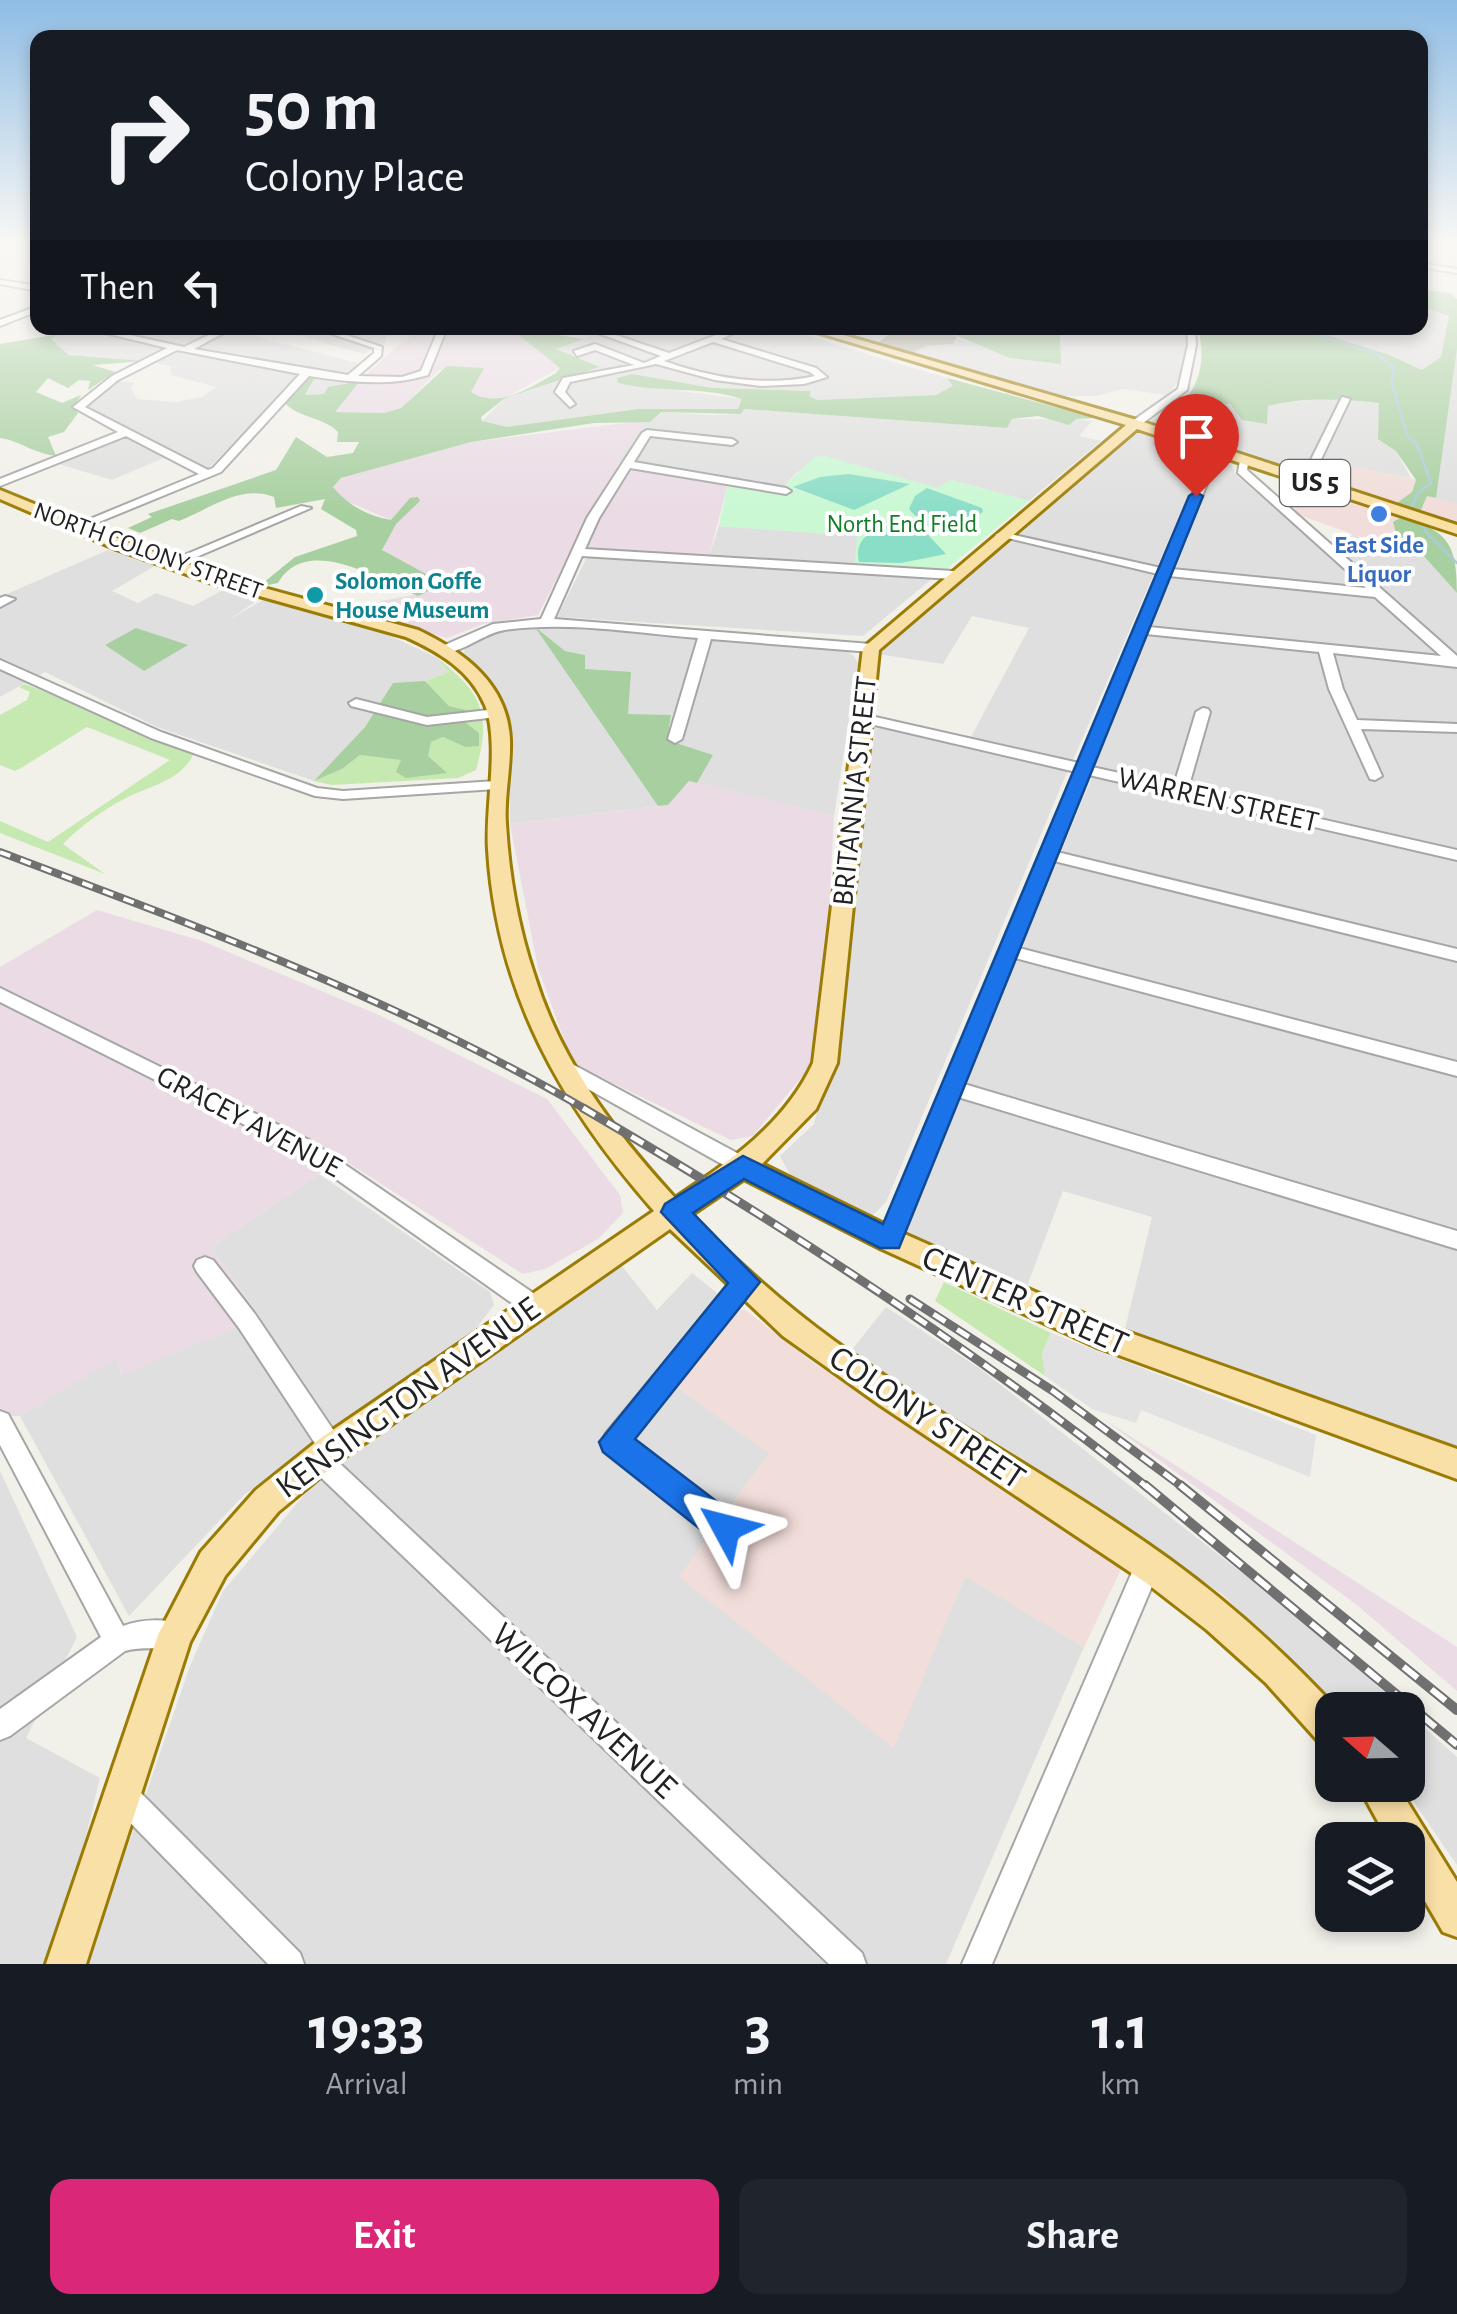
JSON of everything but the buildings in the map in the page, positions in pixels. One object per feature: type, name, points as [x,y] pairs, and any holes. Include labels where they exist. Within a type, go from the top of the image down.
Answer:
[{"type":"main road","name":"US 5","points":[[832,335],[1135,424],[1457,530]]},
{"type":"main road","name":"BRITANNIA STREET","points":[[674,1212],[743,1166],[807,1102],[825,1063],[872,648],[952,574],[1135,424]]},
{"type":"main road","name":"NORTH COLONY STREET","points":[[1,493],[169,564],[384,626],[445,650],[478,679],[497,713]]},
{"type":"main road","points":[[497,713],[497,841],[530,996],[560,1065]]},
{"type":"main road","name":"COLONY STREET","points":[[560,1065],[608,1138],[674,1212],[746,1282],[832,1356],[1148,1566],[1243,1637],[1315,1712]]},
{"type":"main road","name":"CENTER STREET","points":[[743,1166],[890,1240],[1152,1356],[1457,1464]]},
{"type":"main road","name":"KENSINGTON AVENUE","points":[[66,1964],[175,1635],[194,1595],[238,1532],[325,1454],[674,1212]]},
{"type":"main road","points":[[1386,1802],[1457,1918]]},
{"type":"street","points":[[123,335],[306,373],[403,381],[423,376],[440,335]]},
{"type":"street","points":[[209,475],[81,410],[79,402],[115,378],[212,335]]},
{"type":"street","points":[[340,335],[378,347],[378,354],[351,378]]},
{"type":"street","points":[[614,335],[670,356]]},
{"type":"street","points":[[570,404],[560,392],[566,380],[643,366],[723,335]]},
{"type":"street","points":[[1135,424],[1170,402],[1185,382],[1190,335]]},
{"type":"street","points":[[656,361],[688,374],[725,378],[822,377],[812,369],[713,339]]},
{"type":"street","points":[[577,353],[595,347],[643,366]]},
{"type":"street","points":[[78,528],[209,475],[227,462],[306,373]]},
{"type":"street","points":[[1306,480],[1345,399]]},
{"type":"street","points":[[1,493],[127,432]]},
{"type":"street","points":[[546,622],[593,518],[646,434],[732,442]]},
{"type":"street","points":[[890,1240],[1164,572],[1212,458],[1221,452]]},
{"type":"street","points":[[1245,460],[1242,472],[1456,662]]},
{"type":"street","points":[[628,464],[786,490]]},
{"type":"street","points":[[169,564],[305,508]]},
{"type":"street","points":[[1001,535],[1164,572],[1377,592]]},
{"type":"street","points":[[579,552],[952,574]]},
{"type":"street","points":[[445,650],[497,627],[546,622],[872,648]]},
{"type":"street","points":[[1140,630],[1456,662]]},
{"type":"street","points":[[675,739],[706,632]]},
{"type":"street","points":[[1325,648],[1352,724],[1376,776]]},
{"type":"street","points":[[0,664],[141,729],[315,792],[343,795],[496,785]]},
{"type":"street","points":[[356,703],[426,721],[497,713]]},
{"type":"street","points":[[1180,791],[1203,712]]},
{"type":"street","name":"WARREN STREET","points":[[862,718],[1457,855]]},
{"type":"street","points":[[1352,724],[1457,728]]},
{"type":"street","points":[[1048,855],[1457,955]]},
{"type":"street","points":[[1009,950],[1457,1069]]},
{"type":"street","name":"GRACEY AVENUE","points":[[0,994],[302,1145],[534,1306]]},
{"type":"street","name":"CENTER STREET","points":[[560,1065],[743,1166]]},
{"type":"street","points":[[952,1088],[1457,1240]]},
{"type":"street","name":"WILCOX AVENUE","points":[[205,1266],[248,1320],[325,1454],[850,1964]]},
{"type":"street","points":[[726,1528],[614,1442],[746,1282]]},
{"type":"street","points":[[0,1422],[118,1642]]},
{"type":"street","points":[[977,1964],[1148,1566]]},
{"type":"street","points":[[0,1726],[118,1642],[137,1634],[175,1635]]},
{"type":"street","points":[[122,1794],[289,1964]]},
{"type":"shaded area","points":[[1446,334],[1441,357],[1422,370],[1387,354],[1326,335]]},
{"type":"shaded area","points":[[250,335],[357,363],[351,379],[324,394],[304,395],[311,387],[309,377],[285,403],[274,402],[207,470],[83,406],[114,381],[134,382],[131,388],[137,399],[176,402],[202,397],[216,387],[171,375],[170,366],[153,362],[69,355],[50,338]]},
{"type":"shaded area","points":[[298,335],[387,335],[385,343],[363,354]]},
{"type":"shaded area","points":[[413,335],[519,335],[560,368],[506,397],[480,399],[440,369],[401,408],[384,413],[334,412],[364,376]]},
{"type":"shaded area","points":[[592,335],[714,335],[662,355],[669,359],[732,335],[803,335],[947,378],[954,386],[936,395],[817,400],[808,397],[810,391],[712,388],[633,374],[618,383],[743,399],[739,409],[638,409],[507,427],[482,421],[505,398],[599,368],[554,349]]},
{"type":"shaded area","points":[[888,335],[957,337],[953,344],[926,346],[911,354],[876,344]]},
{"type":"shaded area","points":[[1059,335],[1187,335],[1189,342],[1177,383],[1167,395],[1123,389],[1096,396],[1058,396],[911,354],[926,346],[952,344],[956,339],[979,343],[1010,358],[1060,363]]},
{"type":"shaded area","points":[[1457,349],[1457,504],[1436,498]]},
{"type":"shaded area","points":[[1329,398],[1379,403],[1396,451],[1411,478],[1309,459],[1300,474],[1152,426],[1150,421],[1199,402],[1230,404],[1267,423],[1268,405]]},
{"type":"shaded area","points":[[743,409],[1007,428],[1012,419],[1076,419],[1092,421],[1079,436],[1101,441],[1029,501],[951,480],[938,488],[921,485],[824,456],[796,473],[779,492],[616,463],[645,421],[661,412],[741,414]]},
{"type":"shaded area","points":[[645,421],[617,464],[728,484],[709,556],[573,547],[538,615],[483,624],[447,638],[352,612],[381,601],[429,592],[382,550],[391,520],[344,500],[333,487],[341,478],[471,442]]},
{"type":"shaded area","points":[[1143,432],[1207,452],[1073,760],[971,737],[1029,628],[972,616],[943,664],[878,654],[885,639],[1049,508],[1132,433]]},
{"type":"shaded area","points":[[128,436],[168,456],[112,480],[55,463]]},
{"type":"shaded area","points":[[1220,457],[1229,460],[1237,476],[1364,587],[1175,570]]},
{"type":"shaded area","points":[[1325,461],[1438,484],[1436,498],[1457,504],[1457,535],[1402,517],[1398,540],[1367,539],[1296,514],[1289,509]]},
{"type":"shaded area","points":[[719,526],[858,536],[855,563],[709,556]]},
{"type":"shaded area","points":[[1353,534],[1388,554],[1422,554],[1457,593],[1457,654],[1328,542],[1348,539]]},
{"type":"shaded area","points":[[108,550],[155,566],[112,591],[138,603],[156,593],[193,606],[223,590],[258,600],[227,621],[263,600],[375,629],[436,657],[449,672],[420,683],[393,683],[365,727],[314,781],[157,727],[45,672],[0,697],[0,597]]},
{"type":"shaded area","points":[[588,555],[933,578],[863,636],[557,617]]},
{"type":"shaded area","points":[[1171,576],[1374,596],[1440,655],[1148,625]]},
{"type":"shaded area","points":[[533,625],[837,647],[853,655],[858,663],[834,816],[697,783],[713,755],[667,740],[671,716],[628,714],[584,669],[585,655],[565,651],[538,630],[658,806],[510,824],[510,723],[500,694],[464,653],[465,648],[493,632]]},
{"type":"shaded area","points":[[1147,634],[1453,664],[1457,668],[1457,848],[1090,765]]},
{"type":"shaded area","points":[[871,725],[1068,770],[886,1202],[872,1216],[790,1175],[780,1156],[814,1124],[843,1010]]},
{"type":"shaded area","points":[[1092,777],[1457,862],[1457,1446],[1125,1329],[1152,1217],[1063,1191],[1027,1286],[904,1231]]},
{"type":"shaded area","points":[[689,781],[834,816],[828,932],[810,1067],[753,1136],[731,1140],[573,1064],[538,968],[510,824],[668,805]]},
{"type":"shaded area","points":[[97,910],[202,941],[381,1016],[547,1099],[620,1195],[623,1213],[598,1239],[545,1269],[523,1274],[331,1152],[319,1174],[211,1247],[261,1318],[122,1375],[117,1358],[20,1416],[0,1416],[0,967]]},
{"type":"shaded area","points":[[319,1174],[490,1292],[494,1305],[477,1327],[244,1495],[129,1616],[20,1416],[118,1357],[121,1374],[261,1318],[211,1247]]},
{"type":"shaded area","points":[[621,1265],[657,1310],[692,1273],[721,1296],[658,1374],[769,1453],[680,1576],[893,1747],[965,1576],[1084,1647],[946,1964],[87,1964],[190,1666],[223,1591],[327,1468]]},
{"type":"shaded area","points":[[886,1307],[979,1368],[1325,1638],[1384,1692],[1323,1692],[1222,1594],[850,1352]]},
{"type":"shaded area","points":[[744,1309],[815,1364],[1124,1563],[1084,1647],[965,1576],[894,1748],[679,1577],[769,1453],[672,1384],[731,1313]]},
{"type":"shaded area","points":[[1051,1333],[1316,1435],[1310,1477],[1141,1410],[1136,1423],[1092,1409],[1045,1376],[1042,1353]]},
{"type":"shaded area","points":[[1102,1418],[1457,1647],[1457,1691],[1357,1605]]},
{"type":"shaded area","points":[[0,1471],[77,1637],[26,1738],[100,1778],[70,1903],[45,1964],[0,1964]]},
{"type":"shaded area","points":[[1425,1728],[1457,1757],[1457,1865],[1414,1802],[1425,1802]]},
{"type":"green space","points":[[1446,334],[1457,334],[1436,498],[1427,496],[1420,512],[1397,503],[1412,492],[1416,480],[1396,451],[1378,439],[1379,403],[1282,403],[1268,406],[1267,424],[1242,420],[1230,404],[1184,402],[1200,367],[1199,335],[1326,335],[1387,354],[1422,370],[1441,357]]},
{"type":"green space","points":[[57,335],[51,339],[69,355],[144,361],[93,365],[115,372],[88,390],[90,381],[79,380],[68,388],[48,378],[36,392],[62,403],[81,395],[74,407],[78,413],[64,432],[48,437],[56,456],[0,438],[0,344]]},
{"type":"green space","points":[[519,335],[584,339],[556,349],[600,367],[505,398],[481,417],[482,421],[507,427],[638,409],[738,409],[742,399],[712,392],[618,383],[617,378],[633,374],[712,388],[811,391],[809,396],[817,400],[936,395],[953,386],[947,378],[1096,418],[1076,419],[1069,425],[1038,416],[1012,419],[1007,428],[744,409],[741,414],[661,412],[650,422],[594,423],[471,442],[341,478],[333,487],[339,493],[359,509],[382,518],[391,520],[410,498],[418,497],[420,501],[396,524],[382,550],[439,581],[437,587],[418,596],[364,572],[325,561],[307,562],[291,569],[278,583],[258,587],[295,557],[357,536],[356,530],[321,509],[325,499],[276,508],[274,497],[249,494],[140,533],[128,528],[152,517],[148,514],[276,470],[296,437],[327,457],[353,453],[359,442],[337,442],[338,432],[332,427],[285,403],[309,377],[315,377],[305,395],[324,394],[328,387],[360,381],[335,412],[384,413],[401,408],[447,366],[484,368],[471,392],[492,398],[515,394],[560,368]]},
{"type":"green space","points":[[955,335],[1060,335],[1061,364],[1010,358]]},
{"type":"green space","name":"North End Field","points":[[824,456],[938,488],[950,480],[1029,501],[947,569],[855,563],[857,536],[719,526],[728,484],[779,492],[814,457]]},
{"type":"green space","points":[[849,474],[910,484],[854,510],[793,487],[820,477]]},
{"type":"green space","points":[[927,488],[982,508],[983,512],[941,533],[923,524],[909,509],[915,496]]},
{"type":"green space","points":[[1402,517],[1430,528],[1447,542],[1455,562],[1457,593],[1422,554],[1388,554],[1367,539],[1398,540],[1393,522]]},
{"type":"green space","points":[[914,520],[946,554],[901,563],[859,562],[861,543],[874,530]]},
{"type":"green space","points":[[535,627],[565,651],[585,655],[585,669],[631,672],[628,714],[671,715],[667,740],[713,755],[697,783],[689,781],[668,805],[658,806]]},
{"type":"green space","points":[[136,628],[188,645],[144,671],[105,645]]},
{"type":"green space","points":[[436,657],[464,682],[479,706],[483,733],[476,770],[458,778],[332,785],[314,781],[342,769],[360,755],[402,760],[445,772],[427,756],[431,742],[443,737],[465,747],[466,710],[449,706],[425,681],[449,672]]},
{"type":"green space","points":[[425,681],[449,706],[466,710],[466,723],[479,733],[479,746],[465,747],[443,737],[431,742],[428,756],[447,773],[406,778],[396,772],[401,760],[360,755],[342,769],[314,781],[365,727],[393,683]]},
{"type":"green space","points":[[25,684],[194,752],[173,777],[107,809],[63,844],[105,874],[0,833],[0,821],[48,842],[170,760],[87,727],[15,771],[0,765],[0,715],[27,700],[30,692],[19,687]]},
{"type":"green space","points":[[944,1282],[1051,1333],[1042,1353],[1045,1376],[935,1301]]},
{"type":"waterway","points":[[1317,335],[1374,352],[1394,367],[1392,385],[1408,438],[1416,442],[1431,483],[1418,493],[1411,508],[1427,533],[1457,563]]},
{"type":"railway","points":[[0,852],[225,938],[373,1001],[587,1110]]},
{"type":"railway","points":[[583,1108],[729,1196],[943,1335],[1148,1488]]},
{"type":"railway","points":[[910,1299],[1053,1391],[1181,1485]]},
{"type":"railway","points":[[1145,1485],[1457,1745]]},
{"type":"railway","points":[[1181,1485],[1184,1488]]},
{"type":"railway","points":[[1181,1485],[1457,1710]]},
{"type":"place","name":"East Side Liquor","points":[[1379,514]]},
{"type":"place","name":"Solomon Goffe House Museum","points":[[315,595]]},
{"type":"route","points":[[726,1528],[614,1442],[746,1282],[674,1212],[743,1166],[890,1240],[1196,496]]}]
